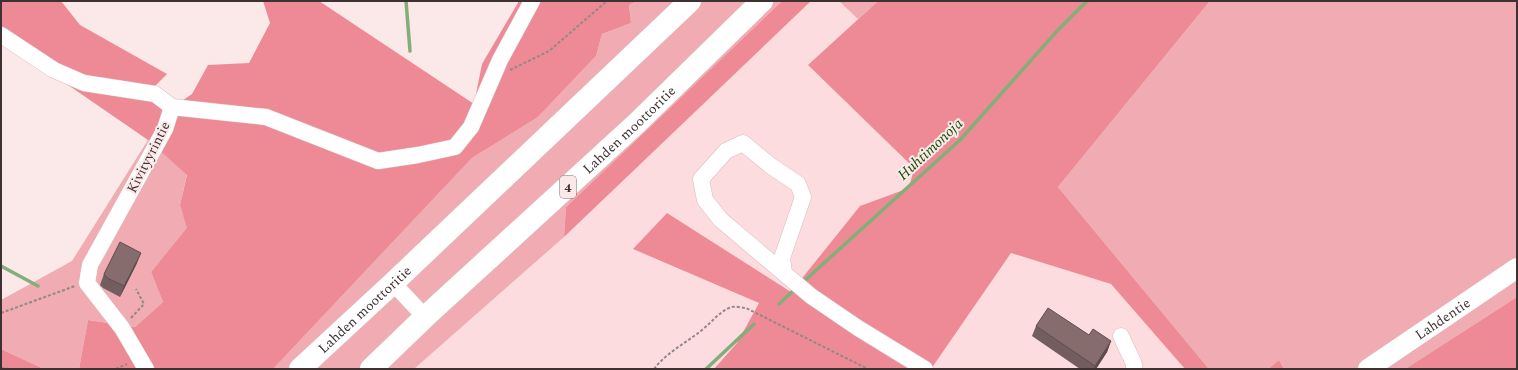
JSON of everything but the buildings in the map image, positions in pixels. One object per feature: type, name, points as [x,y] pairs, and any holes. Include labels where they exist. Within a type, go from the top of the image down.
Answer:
[{"type":"highway","name":"Lahden moottoritie","points":[[300,369],[393,283],[690,1]]},
{"type":"highway","name":"Lahden moottoritie","points":[[371,369],[637,123],[762,1]]},
{"type":"main road","name":"Lahdentie","points":[[1368,369],[1517,268]]},
{"type":"street","points":[[172,107],[266,117],[378,160],[418,156],[455,147],[471,127],[492,79],[532,1]]},
{"type":"street","name":"Kivityyrintie","points":[[1,35],[54,70],[84,82],[155,94],[172,107],[165,129],[90,265],[87,283]]},
{"type":"street","points":[[794,281],[782,258],[803,197],[798,184],[743,144],[726,151],[702,179],[705,200],[721,220],[794,281],[858,328],[925,369]]},
{"type":"street","points":[[87,283],[122,328],[146,369]]},
{"type":"street","points":[[393,283],[426,317]]},
{"type":"street","points":[[1121,336],[1134,364],[1134,369]]},
{"type":"path","points":[[492,79],[549,51],[607,1]]},
{"type":"path","points":[[1,313],[69,287],[87,283]]},
{"type":"path","points":[[122,328],[144,304],[136,289]]},
{"type":"path","points":[[654,369],[660,361],[701,330],[720,313],[733,306],[746,308],[868,369]]},
{"type":"path","points":[[1,368],[10,369]]},
{"type":"shaded area","points":[[1,1],[61,1],[80,25],[167,74],[154,87],[173,107],[192,94],[208,65],[249,63],[270,23],[263,1],[319,1],[474,104],[482,64],[519,1],[637,1],[629,5],[631,23],[602,34],[596,56],[538,117],[472,158],[273,369],[79,369],[88,320],[135,327],[163,302],[151,272],[187,228],[180,205],[187,175],[148,140],[71,87],[1,43]]},
{"type":"shaded area","points":[[637,1],[782,1],[566,207],[564,237],[414,369],[273,369],[472,158],[538,117],[596,56],[602,34],[631,23],[629,5]]},
{"type":"shaded area","points":[[782,1],[811,1],[564,237],[566,207]]},
{"type":"shaded area","points":[[811,1],[839,1],[858,19],[808,65],[914,168],[909,188],[860,206],[791,293],[667,213],[633,249],[759,303],[737,343],[714,369],[414,369],[564,237]]},
{"type":"shaded area","points":[[839,1],[878,1],[858,19]]},
{"type":"shaded area","points":[[878,1],[1210,1],[1058,187],[1209,369],[1185,369],[1111,284],[1011,253],[931,369],[714,369],[737,343],[759,303],[633,249],[667,213],[791,292],[860,206],[909,188],[914,168],[808,65]]},
{"type":"shaded area","points":[[1210,1],[1517,1],[1517,297],[1405,369],[1284,369],[1279,360],[1268,369],[1209,369],[1058,187]]},
{"type":"shaded area","points":[[148,140],[187,174],[180,205],[188,228],[151,272],[163,302],[135,327],[88,320],[79,369],[44,369],[1,349],[1,300],[72,261]]},
{"type":"shaded area","points":[[1011,253],[1111,284],[1185,369],[931,369]]},
{"type":"shaded area","points":[[1517,297],[1517,369],[1405,369]]},
{"type":"shaded area","points":[[1,349],[44,369],[1,369]]},
{"type":"shaded area","points":[[1279,360],[1284,369],[1268,369]]},
{"type":"waterway","points":[[406,1],[410,51]]},
{"type":"waterway","name":"Huhtimonoja","points":[[802,283],[960,140],[1057,31],[1087,1]]},
{"type":"waterway","points":[[1,266],[38,286]]},
{"type":"waterway","name":"Huhtimonoja","points":[[779,304],[796,288]]},
{"type":"waterway","name":"Huhtimonoja","points":[[706,369],[754,324]]}]
